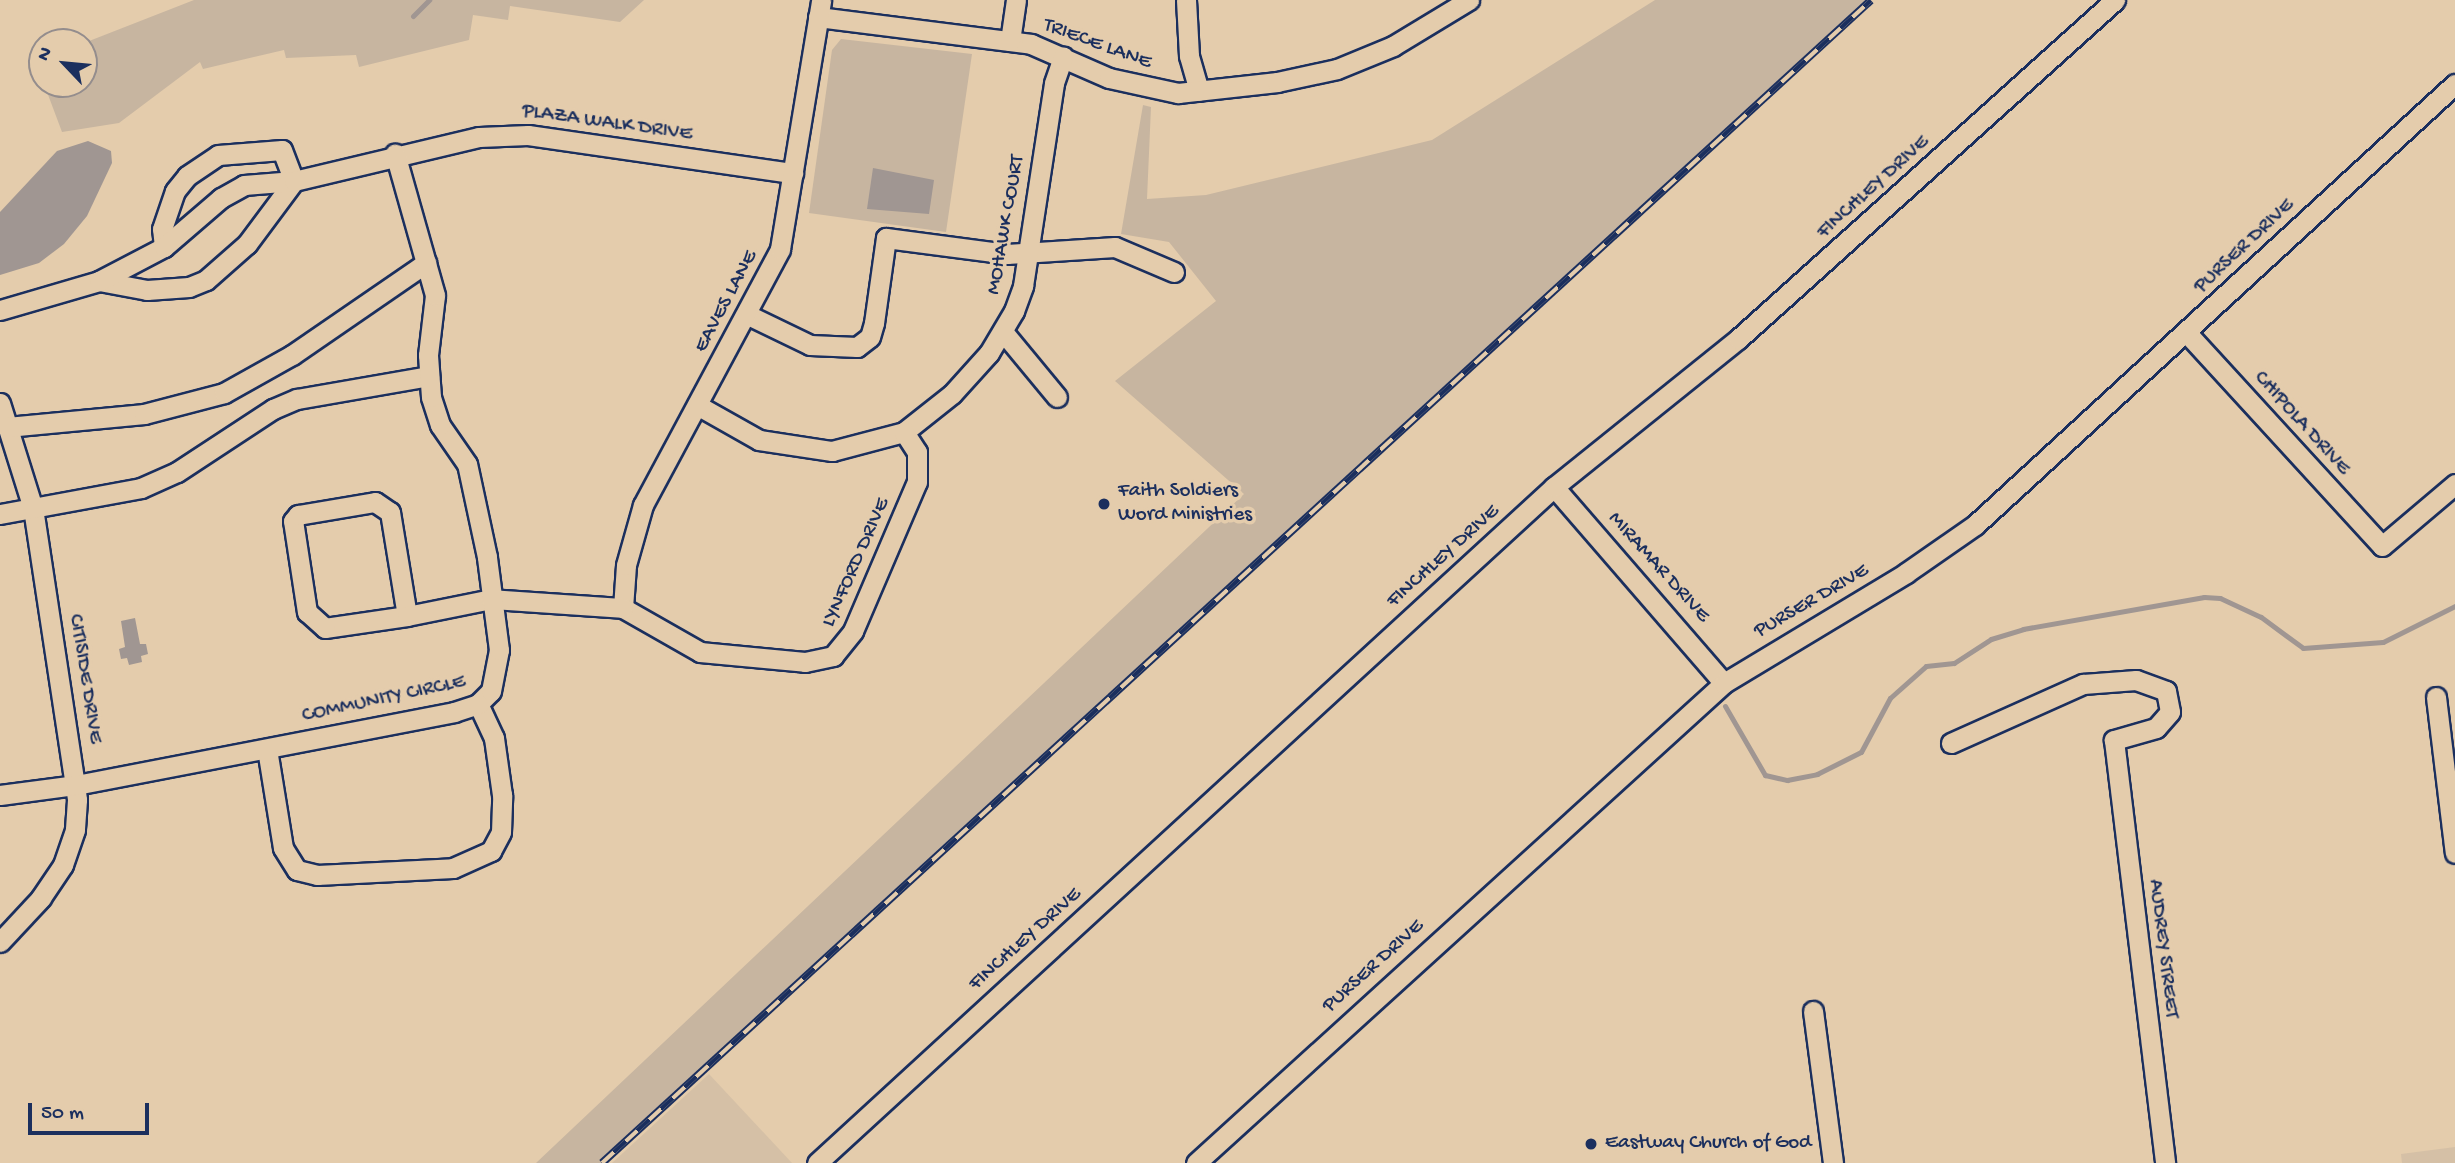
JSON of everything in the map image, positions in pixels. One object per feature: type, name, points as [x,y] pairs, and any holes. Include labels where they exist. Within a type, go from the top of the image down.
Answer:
[{"type":"street","points":[[1010,41],[1016,0]]},
{"type":"street","points":[[1186,0],[1189,56],[1199,91]]},
{"type":"street","name":"TRIECE LANE","points":[[819,9],[1010,41],[1063,57],[1134,86],[1199,91],[1337,69],[1393,46],[1469,0]]},
{"type":"street","name":"FINCHLEY DRIVE","points":[[817,1163],[1555,487],[1738,339],[2115,0]]},
{"type":"street","name":"EAVES LANE","points":[[623,608],[626,565],[643,505],[748,315],[780,249],[819,9]]},
{"type":"street","name":"MOHAWK COURT","points":[[696,405],[759,440],[804,450],[855,448],[904,432],[957,389],[1004,334],[1023,286],[1054,83],[1063,57]]},
{"type":"street","name":"PURSER DRIVE","points":[[1196,1163],[1724,683],[1923,563],[1975,525],[2455,84]]},
{"type":"street","name":"PLAZA WALK DRIVE","points":[[0,310],[99,281],[164,247],[221,198],[244,185],[294,181],[395,154],[479,137],[528,135],[793,173]]},
{"type":"street","points":[[164,247],[162,229],[175,191],[187,176],[218,155],[282,150],[294,181]]},
{"type":"street","name":"COMMUNITY CIRCLE","points":[[0,795],[76,785],[478,704],[491,691],[499,666],[491,599],[467,464],[435,413],[429,376],[435,295],[395,154]]},
{"type":"street","name":"PLAZA WALK DRIVE","points":[[99,281],[147,290],[189,286],[206,280],[247,244],[294,181]]},
{"type":"street","points":[[748,315],[810,345],[857,347],[872,330],[886,238],[1028,253],[1115,247],[1174,272]]},
{"type":"street","points":[[7,426],[144,414],[225,393],[292,355],[426,263]]},
{"type":"street","name":"CHIPOLA DRIVE","points":[[2186,332],[2382,546],[2455,484]]},
{"type":"street","points":[[1004,334],[1057,397]]},
{"type":"street","points":[[0,514],[163,481],[273,409],[297,400],[429,376]]},
{"type":"street","name":"CITISIDE DRIVE","points":[[0,403],[33,508],[76,785],[75,830],[63,865],[41,898],[0,943]]},
{"type":"street","name":"LYNFORD DRIVE","points":[[623,608],[700,652],[805,662],[833,656],[853,631],[917,482],[917,452],[904,432]]},
{"type":"street","name":"MIRAMAR DRIVE","points":[[1555,487],[1724,683]]},
{"type":"street","points":[[407,616],[390,512],[383,505],[375,502],[318,510],[299,515],[293,521],[307,612],[315,622],[337,628],[407,616],[491,599],[623,608]]},
{"type":"street","name":"AUDREY STREET","points":[[1951,743],[2083,684],[2136,680],[2166,691],[2170,712],[2156,728],[2114,740],[2165,1163]]},
{"type":"street","points":[[2436,697],[2455,853]]},
{"type":"street","points":[[267,748],[283,848],[297,870],[317,875],[453,868],[491,851],[501,832],[502,796],[494,738],[478,704]]},
{"type":"street","points":[[1813,1010],[1833,1163]]},
{"type":"shaded area","points":[[194,0],[644,0],[620,22],[510,6],[508,20],[473,15],[469,40],[359,67],[356,55],[286,58],[284,50],[203,69],[200,62],[119,123],[62,132],[49,98],[98,98],[98,38]]},
{"type":"shaded area","points":[[1655,0],[1868,0],[601,1163],[536,1163],[1244,494],[1115,381],[1216,301],[1169,242],[1121,234],[1143,105],[1151,107],[1147,199],[1206,195],[1432,140]]},
{"type":"shaded area","points":[[841,39],[972,54],[946,232],[809,213],[832,50]]},
{"type":"shaded area","points":[[88,141],[111,151],[112,163],[87,216],[64,244],[39,263],[0,275],[0,212],[57,151]]},
{"type":"shaded area","points":[[873,168],[934,180],[929,214],[867,209]]},
{"type":"shaded area","points":[[135,618],[140,644],[146,644],[148,654],[141,656],[142,662],[129,665],[127,658],[121,659],[119,649],[125,647],[121,621]]},
{"type":"shaded area","points":[[709,1074],[792,1163],[612,1163]]},
{"type":"shaded area","points":[[2455,1147],[2455,1163],[2402,1163],[2401,1154]]},
{"type":"waterway","points":[[413,16],[429,0]]},
{"type":"waterway","points":[[1725,706],[1765,775],[1787,780],[1817,774],[1861,752],[1890,698],[1926,666],[1954,663],[1991,639],[2023,629],[2204,597],[2220,598],[2261,617],[2303,648],[2383,642],[2455,606]]},
{"type":"railway","points":[[602,1163],[1871,0]]},
{"type":"place","name":"Faith Soldiers Word Ministries","points":[[1104,504]]},
{"type":"place","name":"Eastway Church of God","points":[[1591,1144]]}]
